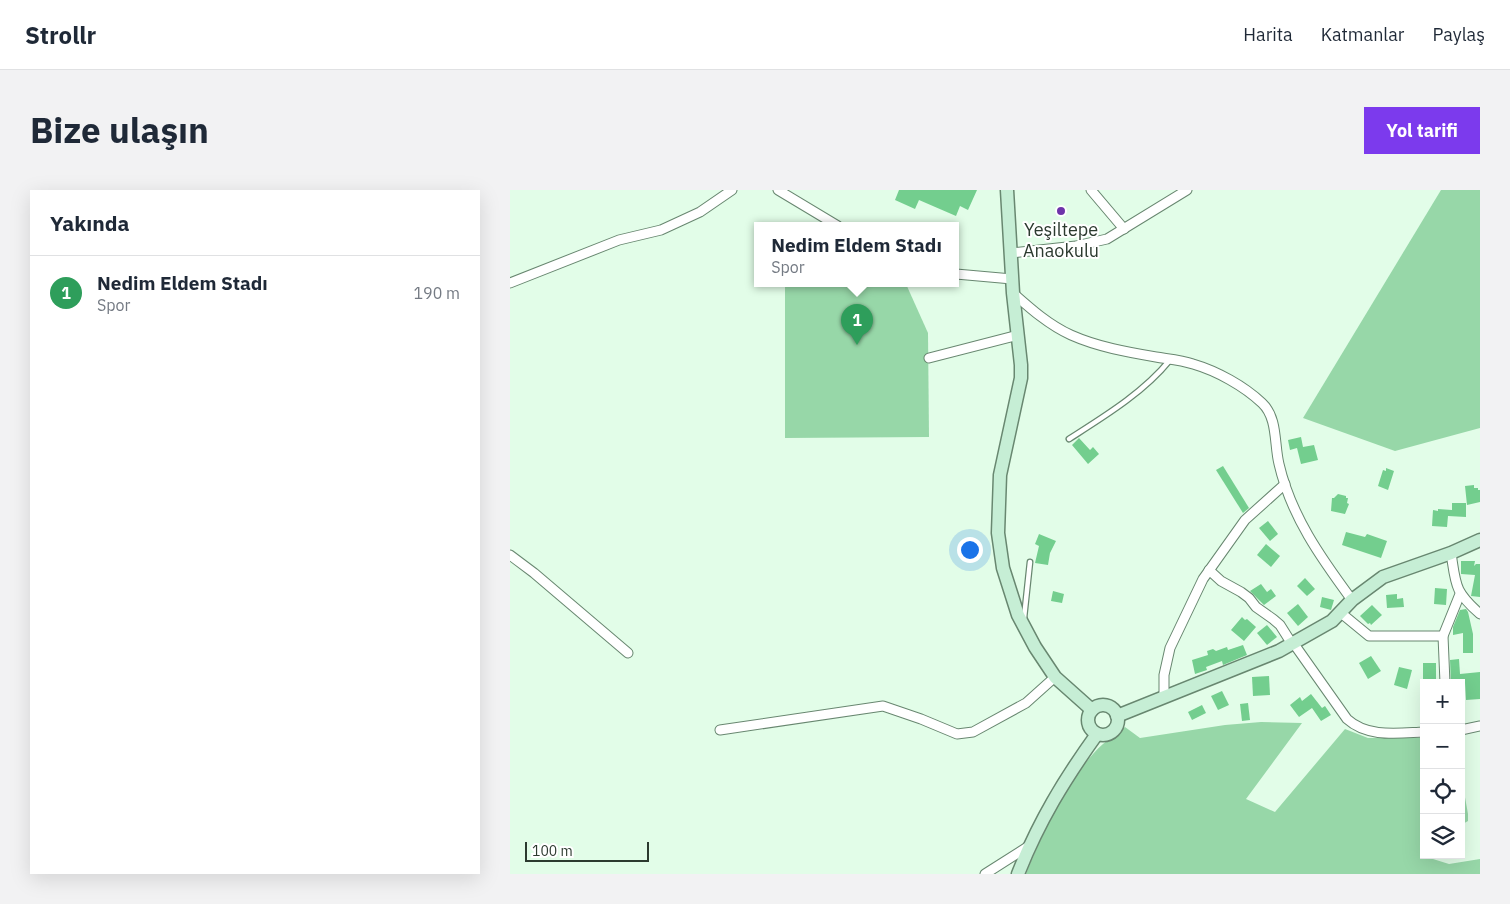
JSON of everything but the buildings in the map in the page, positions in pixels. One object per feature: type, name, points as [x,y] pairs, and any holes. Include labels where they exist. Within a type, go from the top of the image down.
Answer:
[{"type":"street","points":[[510,283],[619,240],[661,230],[700,212],[732,190]]},
{"type":"street","points":[[778,190],[831,222]]},
{"type":"street","points":[[1007,190],[1013,293],[1021,378],[1000,476],[999,550],[1008,586],[1024,626],[1055,677],[1092,710]]},
{"type":"street","points":[[1091,190],[1124,229]]},
{"type":"street","points":[[1011,253],[1088,244],[1107,239],[1187,190]]},
{"type":"street","points":[[959,274],[1012,279]]},
{"type":"street","points":[[1013,293],[1055,327],[1071,335],[1104,346],[1194,364],[1233,382],[1263,404],[1269,412],[1272,421],[1276,454],[1290,501],[1307,535],[1352,600]]},
{"type":"street","points":[[929,358],[1018,335]]},
{"type":"street","points":[[1164,697],[1164,675],[1170,648],[1203,579],[1245,520],[1285,484]]},
{"type":"street","points":[[1117,716],[1293,644],[1323,627],[1341,613],[1352,600],[1383,577],[1451,553],[1480,540]]},
{"type":"street","points":[[1451,553],[1455,581],[1460,594],[1480,614]]},
{"type":"street","points":[[510,556],[534,573],[628,653]]},
{"type":"street","points":[[1209,570],[1221,581],[1241,592],[1256,607],[1280,625],[1347,719],[1354,726],[1374,732],[1420,732]]},
{"type":"street","points":[[1445,679],[1443,636],[1460,594]]},
{"type":"street","points":[[1341,613],[1369,636],[1443,636]]},
{"type":"street","points":[[720,730],[884,706],[957,734],[973,732],[1026,703],[1055,677]]},
{"type":"street","points":[[1100,706],[1106,706],[1114,711],[1117,716],[1116,725],[1111,732],[1106,734],[1097,734],[1088,723],[1092,710],[1100,706]]},
{"type":"street","points":[[1465,729],[1480,726]]},
{"type":"street","points":[[1018,874],[1029,846],[1057,792],[1097,734]]},
{"type":"street","points":[[985,874],[1029,846]]},
{"type":"lane","points":[[1069,439],[1128,399],[1161,370],[1170,359]]},
{"type":"lane","points":[[1024,626],[1030,562]]},
{"type":"green space","points":[[1441,190],[1480,190],[1480,428],[1395,451],[1303,418]]},
{"type":"green space","points":[[785,287],[907,287],[928,333],[929,437],[785,438]]},
{"type":"green space","points":[[1261,722],[1302,723],[1246,799],[1275,812],[1345,729],[1368,738],[1420,738],[1420,859],[1433,859],[1449,864],[1480,859],[1480,874],[1026,874],[1058,804],[1080,770],[1103,744],[1125,727],[1140,738],[1225,725]]},
{"type":"green space","points":[[1465,797],[1468,814],[1468,821],[1465,823]]},
{"type":"place","name":"Yeşiltepe Anaokulu","points":[[1061,211]]},
{"type":"place","name":"Nedim Eldem Stadı","points":[[857,345]]}]
